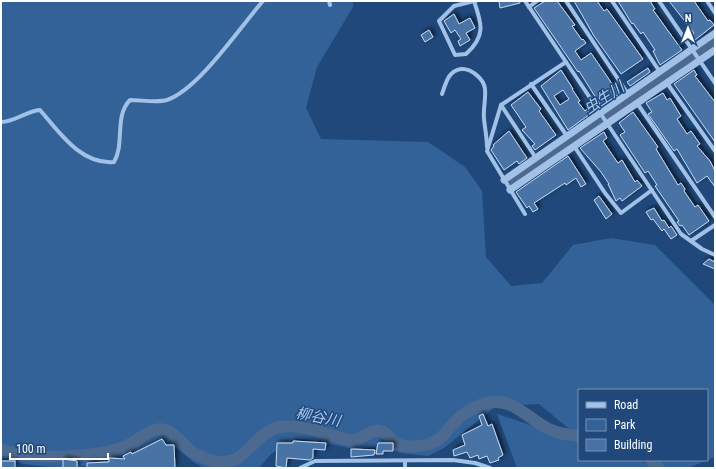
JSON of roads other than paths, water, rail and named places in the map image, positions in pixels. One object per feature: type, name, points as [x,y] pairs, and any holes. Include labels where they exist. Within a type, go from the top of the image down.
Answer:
[{"type":"street","points":[[1,122],[12,120],[31,110],[40,110],[74,147],[92,159],[104,163],[114,162],[118,155],[122,115],[126,104],[130,100],[165,100],[175,97],[187,88],[202,75],[263,1]]},
{"type":"street","points":[[475,1],[482,24],[475,46],[466,54],[456,54],[439,21],[454,6],[475,1]]},
{"type":"street","points":[[525,1],[682,234],[715,255]]},
{"type":"street","points":[[529,7],[537,1]]},
{"type":"street","points":[[566,1],[628,94]]},
{"type":"street","points":[[612,1],[660,72]]},
{"type":"street","points":[[659,1],[715,83]]},
{"type":"street","points":[[707,1],[715,13]]},
{"type":"street","points":[[504,180],[715,33]]},
{"type":"street","points":[[510,190],[715,50]]},
{"type":"street","points":[[487,151],[501,105],[566,62]]},
{"type":"street","points":[[442,94],[448,76],[456,70],[466,69],[472,71],[478,77],[485,88],[484,119],[487,151],[526,214]]},
{"type":"street","points":[[667,82],[715,151]]},
{"type":"street","points":[[531,84],[567,136]]},
{"type":"street","points":[[637,103],[715,217]]},
{"type":"street","points":[[501,105],[536,158]]},
{"type":"street","points":[[574,146],[605,194],[621,213],[652,190]]},
{"type":"street","points":[[691,241],[715,225]]},
{"type":"street","points":[[300,468],[315,461],[453,460],[475,463],[490,468]]},
{"type":"street","points":[[405,461],[405,468]]},
{"type":"waterway","name":"虫生川","points":[[511,181],[715,42]]},
{"type":"waterway","name":"柳谷川","points":[[1,449],[14,453],[45,457],[80,456],[111,451],[124,447],[151,431],[161,429],[166,430],[176,436],[197,455],[213,461],[224,462],[234,460],[242,455],[270,430],[289,426],[306,428],[350,440],[358,439],[375,431],[381,431],[397,444],[405,446],[418,446],[426,445],[439,439],[458,419],[470,410],[484,404],[498,402],[506,403],[514,407],[551,430],[568,435],[578,436]]},
{"type":"waterway","name":"柳谷川","points":[[652,461],[659,468]]}]
